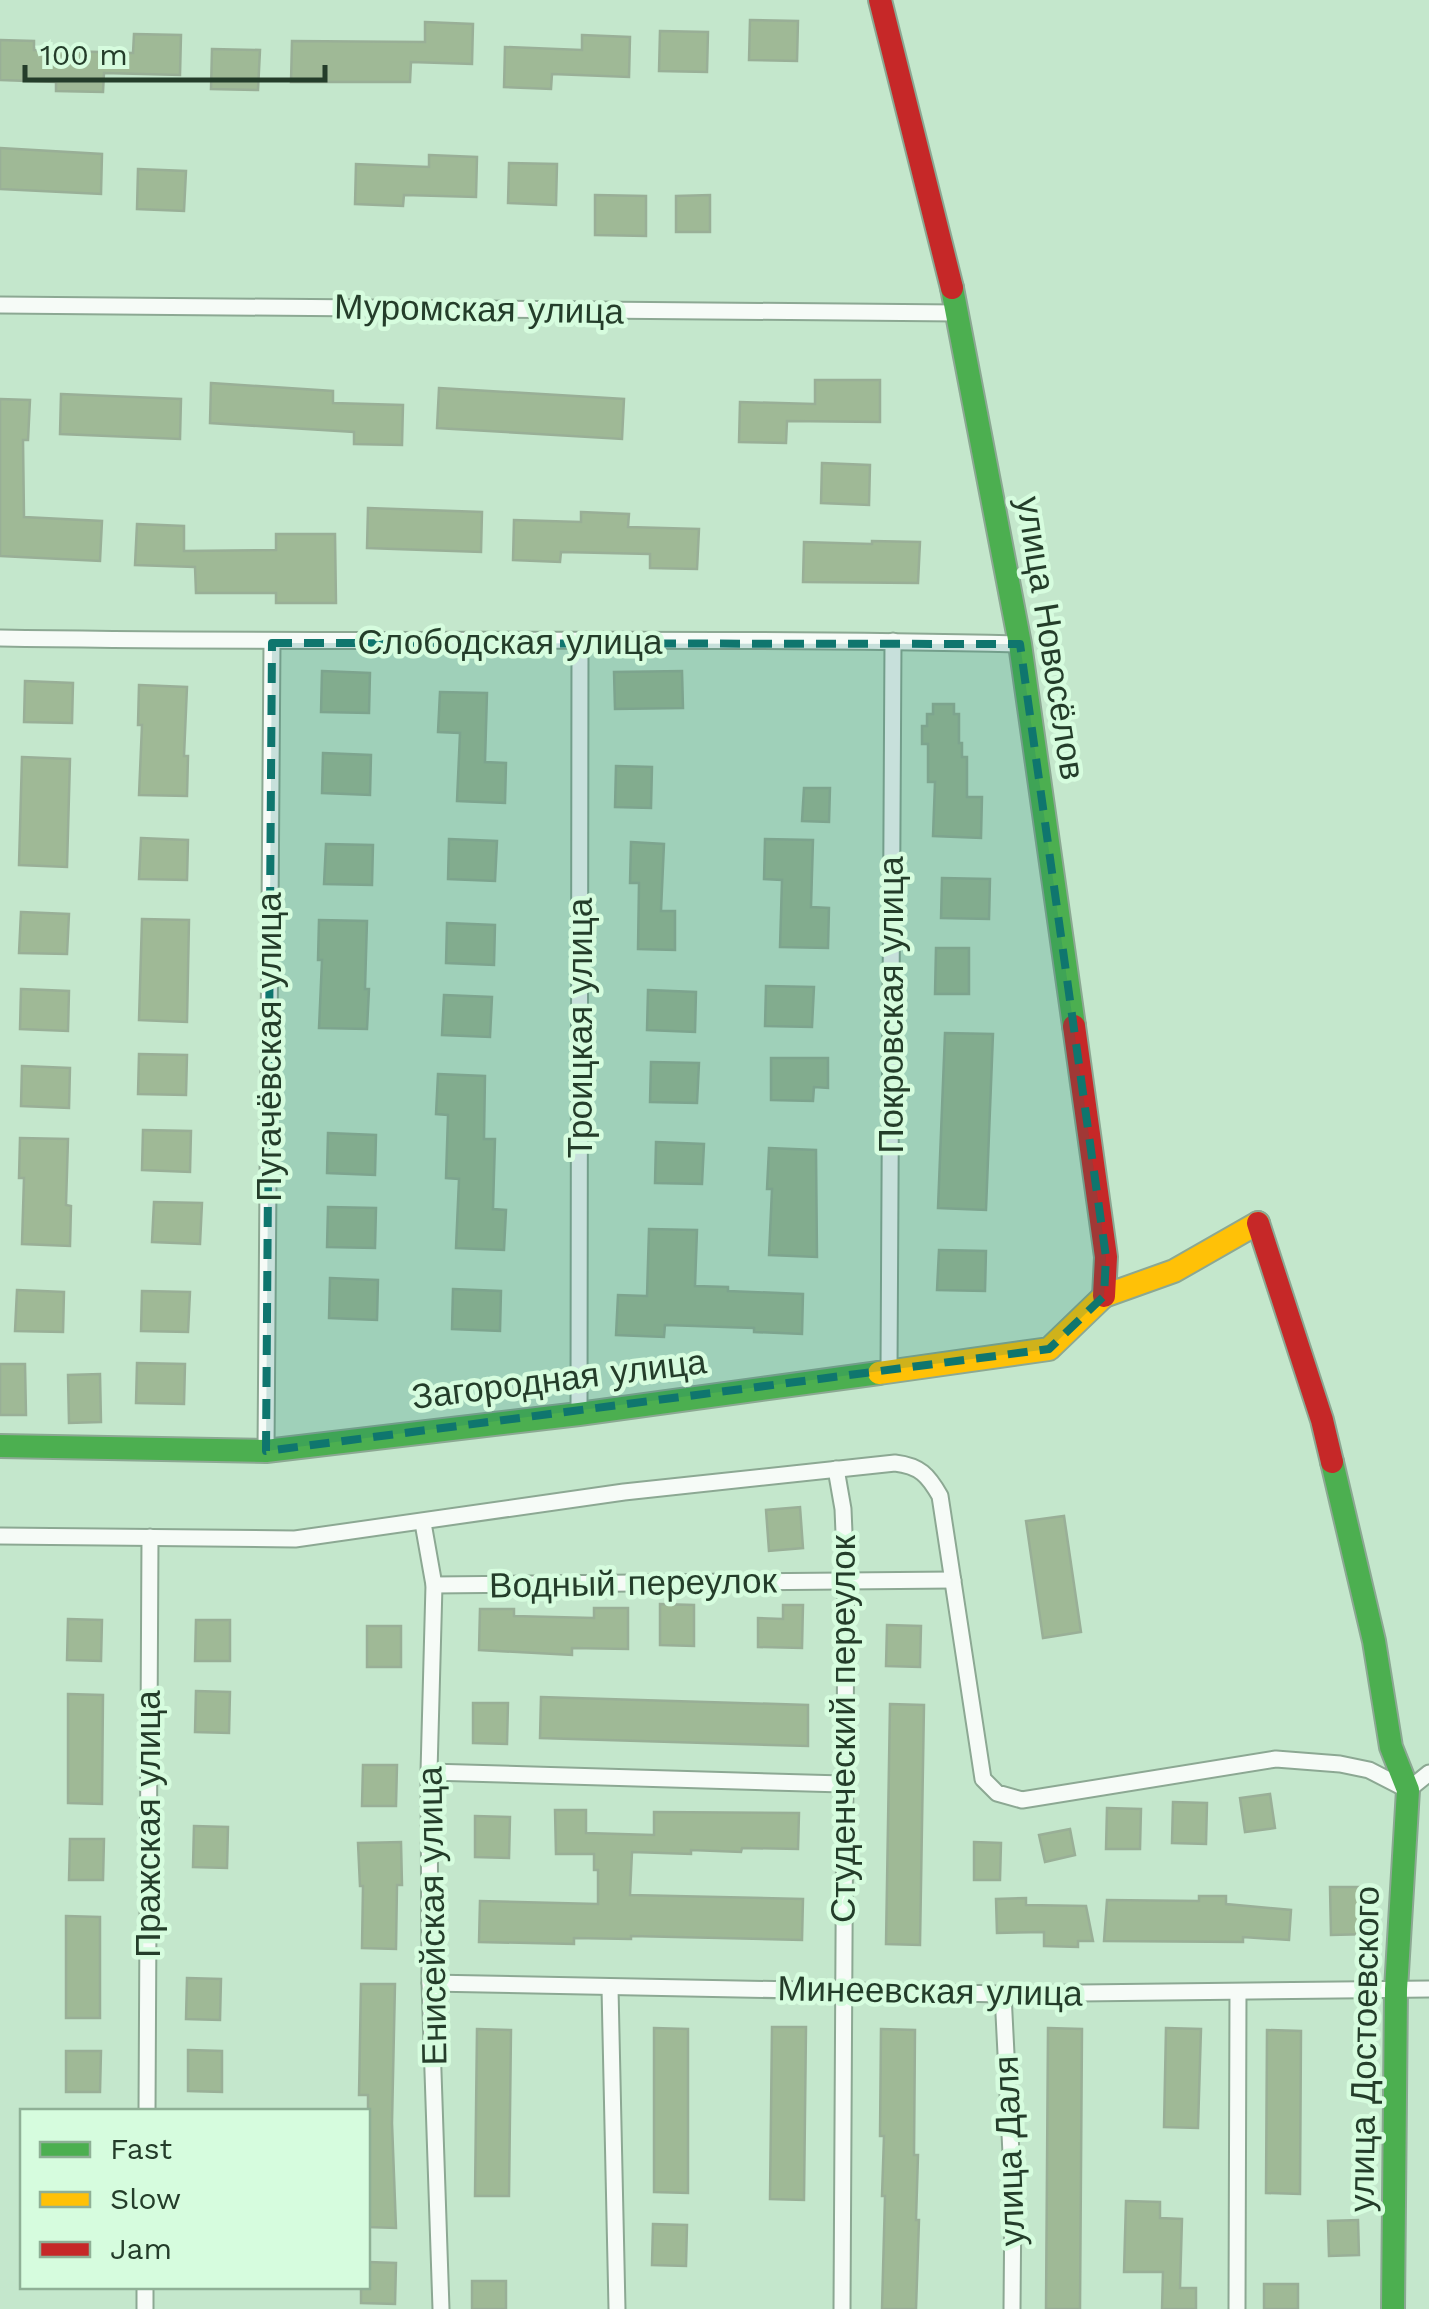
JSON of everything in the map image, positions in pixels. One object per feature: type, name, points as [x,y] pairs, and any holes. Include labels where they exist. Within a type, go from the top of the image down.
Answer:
[{"type":"street","name":"улица Новосёлов","points":[[880,0],[958,313],[1020,644],[1106,1257],[1104,1296]]},
{"type":"street","name":"Муромская улица","points":[[0,305],[958,313]]},
{"type":"street","name":"Слободская улица","points":[[0,638],[272,643],[1020,644]]},
{"type":"street","name":"Троицкая улица","points":[[579,1414],[580,641]]},
{"type":"street","name":"Покровская улица","points":[[889,1369],[893,641]]},
{"type":"street","name":"Пугачёвская улица","points":[[266,1451],[272,643]]},
{"type":"street","points":[[1104,1296],[1174,1271],[1258,1223],[1322,1420],[1374,1640],[1391,1747],[1408,1790]]},
{"type":"street","name":"Загородная улица","points":[[0,1446],[266,1451],[579,1414],[1050,1349],[1104,1296]]},
{"type":"street","points":[[0,1536],[295,1539],[624,1492],[895,1463],[912,1465],[928,1474],[940,1496],[983,1779],[997,1793],[1022,1800],[1276,1759],[1368,1770],[1408,1790]]},
{"type":"street","name":"Студенческий переулок","points":[[836,1469],[843,1509],[846,1581],[842,2309]]},
{"type":"street","name":"Енисейская улица","points":[[423,1523],[434,1585],[430,1983],[441,2309]]},
{"type":"street","name":"Пражская улица","points":[[146,2109],[150,1538]]},
{"type":"street","name":"Водный переулок","points":[[434,1585],[953,1580]]},
{"type":"street","points":[[430,1772],[843,1784]]},
{"type":"street","points":[[1408,1790],[1429,1774]]},
{"type":"street","name":"улица Достоевского","points":[[1394,2309],[1396,1989],[1408,1790]]},
{"type":"street","name":"Минеевская улица","points":[[430,1983],[1003,1994],[1429,1989]]},
{"type":"street","points":[[610,1988],[617,2309]]},
{"type":"street","points":[[1237,2309],[1238,1992]]},
{"type":"street","name":"улица Даля","points":[[1003,1994],[1014,2194],[1012,2309]]},
{"type":"highlighted area","points":[[272,643],[1020,644],[1106,1257],[1104,1296],[1049,1349],[266,1451]]},
{"type":"building","points":[[750,20],[798,21],[797,61],[749,60]]},
{"type":"building","points":[[425,22],[473,24],[472,64],[411,62],[410,82],[291,82],[292,41],[425,42]]},
{"type":"building","points":[[660,31],[708,32],[707,72],[659,71]]},
{"type":"building","points":[[134,34],[181,35],[180,75],[104,73],[103,92],[56,91],[56,82],[0,80],[0,40],[34,41],[34,50],[133,53]]},
{"type":"building","points":[[582,35],[630,37],[629,77],[552,74],[551,89],[504,87],[505,47],[582,50]]},
{"type":"building","points":[[212,49],[260,50],[258,90],[211,89]]},
{"type":"building","points":[[0,148],[102,154],[101,194],[0,189]]},
{"type":"building","points":[[429,155],[477,157],[476,197],[404,195],[403,206],[355,204],[356,164],[429,167]]},
{"type":"building","points":[[509,163],[557,164],[556,205],[508,203]]},
{"type":"building","points":[[138,169],[186,171],[184,211],[137,209]]},
{"type":"building","points":[[595,195],[646,196],[646,236],[595,235]]},
{"type":"building","points":[[710,195],[710,232],[676,232],[676,196]]},
{"type":"building","points":[[815,380],[880,380],[880,422],[787,421],[786,443],[739,442],[740,402],[815,404]]},
{"type":"building","points":[[211,383],[333,391],[333,403],[403,405],[402,445],[354,444],[354,432],[210,423]]},
{"type":"building","points":[[439,388],[624,399],[622,439],[437,428]]},
{"type":"building","points":[[61,394],[181,399],[180,439],[60,434]]},
{"type":"building","points":[[0,399],[30,400],[28,440],[23,440],[24,517],[102,521],[100,561],[0,556]]},
{"type":"building","points":[[822,463],[870,465],[869,505],[821,503]]},
{"type":"building","points":[[368,508],[482,512],[481,552],[367,548]]},
{"type":"building","points":[[581,512],[629,514],[628,527],[699,529],[697,569],[650,568],[650,554],[561,552],[560,562],[513,560],[514,520],[581,522]]},
{"type":"building","points":[[137,524],[184,526],[184,551],[276,550],[276,534],[335,534],[336,603],[276,603],[276,593],[196,593],[195,567],[135,565]]},
{"type":"building","points":[[804,542],[920,542],[918,583],[803,582]]},
{"type":"building","points":[[322,671],[370,673],[369,713],[321,712]]},
{"type":"building","points":[[682,671],[683,708],[615,709],[614,672]]},
{"type":"building","points":[[25,681],[73,683],[72,723],[24,722]]},
{"type":"building","points":[[139,685],[187,687],[187,796],[139,795]]},
{"type":"building","points":[[440,692],[487,693],[485,762],[506,763],[505,803],[457,801],[460,733],[438,732]]},
{"type":"building","points":[[933,704],[954,704],[954,714],[959,714],[959,743],[962,757],[967,757],[967,797],[982,797],[981,838],[933,836],[935,782],[928,782],[928,744],[922,744],[922,726],[927,726],[927,714],[933,714]]},
{"type":"building","points":[[323,753],[371,755],[370,795],[322,793]]},
{"type":"building","points":[[22,757],[70,759],[67,867],[19,865]]},
{"type":"building","points":[[616,766],[652,767],[651,808],[615,807]]},
{"type":"building","points":[[804,788],[830,788],[829,822],[802,821]]},
{"type":"building","points":[[141,838],[188,840],[187,880],[139,879]]},
{"type":"building","points":[[449,839],[497,841],[495,881],[448,879]]},
{"type":"building","points":[[765,839],[813,840],[811,907],[829,908],[828,948],[780,947],[782,880],[764,879]]},
{"type":"building","points":[[631,842],[664,844],[661,911],[675,911],[675,950],[638,949],[639,883],[630,883]]},
{"type":"building","points":[[326,844],[373,845],[372,885],[324,884]]},
{"type":"building","points":[[942,878],[990,879],[989,919],[941,918]]},
{"type":"building","points":[[21,912],[69,914],[67,954],[19,953]]},
{"type":"building","points":[[142,919],[189,920],[187,1022],[139,1020]]},
{"type":"building","points":[[319,920],[367,921],[367,1029],[319,1028]]},
{"type":"building","points":[[447,923],[495,925],[494,965],[446,963]]},
{"type":"building","points":[[936,948],[969,948],[969,994],[935,994]]},
{"type":"building","points":[[766,986],[814,987],[812,1027],[765,1026]]},
{"type":"building","points":[[21,989],[69,991],[68,1031],[20,1029]]},
{"type":"building","points":[[648,990],[696,992],[695,1032],[647,1030]]},
{"type":"building","points":[[444,995],[492,997],[490,1037],[442,1035]]},
{"type":"building","points":[[945,1033],[993,1034],[986,1210],[938,1208]]},
{"type":"building","points":[[139,1054],[187,1055],[186,1095],[138,1094]]},
{"type":"building","points":[[771,1058],[828,1058],[828,1088],[814,1087],[813,1101],[771,1100]]},
{"type":"building","points":[[651,1062],[699,1063],[697,1103],[650,1102]]},
{"type":"building","points":[[22,1066],[70,1068],[69,1108],[21,1106]]},
{"type":"building","points":[[438,1074],[485,1076],[484,1139],[495,1139],[493,1209],[506,1210],[504,1250],[456,1248],[459,1179],[446,1178],[448,1115],[436,1114]]},
{"type":"building","points":[[143,1130],[191,1131],[190,1172],[142,1170]]},
{"type":"building","points":[[328,1133],[376,1135],[375,1175],[327,1173]]},
{"type":"building","points":[[20,1138],[68,1139],[66,1205],[71,1206],[70,1246],[22,1244],[24,1178],[19,1178]]},
{"type":"building","points":[[656,1142],[704,1144],[702,1184],[655,1183]]},
{"type":"building","points":[[769,1148],[816,1150],[817,1257],[769,1255]]},
{"type":"building","points":[[154,1202],[202,1203],[200,1244],[152,1242]]},
{"type":"building","points":[[328,1207],[376,1208],[375,1248],[327,1247]]},
{"type":"building","points":[[649,1229],[697,1230],[695,1286],[803,1294],[802,1334],[665,1325],[664,1337],[616,1335],[618,1295],[647,1296]]},
{"type":"building","points":[[939,1250],[986,1251],[985,1291],[937,1290]]},
{"type":"building","points":[[330,1278],[378,1280],[377,1320],[329,1318]]},
{"type":"building","points":[[453,1289],[501,1291],[500,1331],[452,1329]]},
{"type":"building","points":[[17,1290],[64,1292],[63,1332],[15,1331]]},
{"type":"building","points":[[142,1291],[190,1292],[188,1332],[141,1331]]},
{"type":"building","points":[[137,1363],[185,1364],[184,1404],[136,1403]]},
{"type":"building","points":[[0,1364],[25,1364],[26,1415],[0,1415]]},
{"type":"building","points":[[100,1374],[101,1422],[69,1423],[68,1375]]},
{"type":"building","points":[[800,1507],[803,1548],[769,1551],[766,1510]]},
{"type":"building","points":[[1064,1516],[1081,1632],[1043,1638],[1026,1521]]},
{"type":"building","points":[[660,1604],[694,1605],[694,1646],[660,1645]]},
{"type":"building","points":[[783,1605],[803,1605],[802,1648],[758,1647],[758,1618],[783,1619]]},
{"type":"building","points":[[594,1608],[628,1608],[628,1649],[572,1648],[572,1655],[479,1650],[480,1609],[514,1609],[514,1616],[594,1618]]},
{"type":"building","points":[[68,1619],[102,1620],[101,1661],[67,1660]]},
{"type":"building","points":[[196,1620],[230,1620],[230,1661],[195,1661]]},
{"type":"building","points":[[887,1625],[921,1626],[920,1667],[886,1666]]},
{"type":"building","points":[[367,1626],[401,1626],[401,1667],[367,1667]]},
{"type":"building","points":[[196,1691],[230,1692],[229,1733],[195,1732]]},
{"type":"building","points":[[68,1694],[103,1695],[102,1804],[68,1803]]},
{"type":"building","points":[[541,1697],[808,1705],[808,1746],[540,1738]]},
{"type":"building","points":[[473,1703],[508,1703],[507,1744],[473,1743]]},
{"type":"building","points":[[890,1704],[924,1705],[920,1945],[886,1944]]},
{"type":"building","points":[[363,1765],[397,1765],[396,1806],[362,1806]]},
{"type":"building","points":[[1270,1794],[1275,1828],[1245,1832],[1240,1798]]},
{"type":"building","points":[[1173,1802],[1207,1803],[1206,1844],[1172,1843]]},
{"type":"building","points":[[1107,1808],[1141,1809],[1140,1849],[1106,1849]]},
{"type":"building","points":[[555,1810],[586,1810],[586,1833],[654,1835],[654,1812],[799,1813],[798,1849],[691,1850],[691,1854],[632,1852],[630,1895],[803,1899],[802,1940],[631,1936],[574,1938],[574,1944],[479,1942],[480,1901],[598,1904],[594,1854],[556,1854]]},
{"type":"building","points":[[475,1816],[510,1817],[509,1858],[475,1857]]},
{"type":"building","points":[[194,1826],[228,1827],[227,1868],[193,1867]]},
{"type":"building","points":[[1070,1829],[1075,1855],[1045,1862],[1039,1835]]},
{"type":"building","points":[[70,1839],[104,1839],[103,1880],[69,1880]]},
{"type":"building","points":[[401,1842],[402,1885],[397,1885],[396,1949],[362,1948],[363,1886],[358,1843]]},
{"type":"building","points":[[974,1842],[1001,1843],[1000,1880],[974,1880]]},
{"type":"building","points":[[1330,1887],[1370,1887],[1371,1934],[1331,1935]]},
{"type":"building","points":[[1199,1896],[1226,1896],[1226,1904],[1291,1910],[1289,1940],[1243,1937],[1243,1942],[1104,1941],[1107,1900],[1199,1901]]},
{"type":"building","points":[[1026,1898],[1026,1905],[1086,1906],[1093,1941],[1078,1941],[1078,1947],[1044,1946],[1044,1932],[997,1933],[996,1899]]},
{"type":"building","points":[[66,1916],[100,1917],[100,2018],[66,2018]]},
{"type":"building","points":[[187,1978],[221,1979],[220,2020],[186,2019]]},
{"type":"building","points":[[361,1984],[395,1984],[392,2123],[396,2228],[370,2227],[370,2109],[368,2095],[359,2095]]},
{"type":"building","points":[[772,2027],[806,2027],[804,2200],[770,2199]]},
{"type":"building","points":[[654,2028],[688,2029],[688,2193],[654,2192]]},
{"type":"building","points":[[1048,2028],[1082,2029],[1080,2309],[1046,2309]]},
{"type":"building","points":[[1166,2028],[1201,2029],[1198,2128],[1164,2127]]},
{"type":"building","points":[[477,2029],[511,2030],[509,2196],[475,2196]]},
{"type":"building","points":[[881,2029],[915,2030],[914,2155],[918,2155],[919,2220],[916,2309],[882,2309],[885,2196],[884,2136],[880,2136]]},
{"type":"building","points":[[1267,2030],[1301,2031],[1300,2194],[1266,2193]]},
{"type":"building","points":[[188,2050],[222,2051],[222,2092],[188,2091]]},
{"type":"building","points":[[66,2051],[101,2051],[100,2092],[66,2092]]},
{"type":"building","points":[[1126,2201],[1160,2202],[1160,2218],[1182,2219],[1180,2288],[1196,2288],[1196,2309],[1162,2309],[1163,2272],[1124,2272]]},
{"type":"building","points":[[1358,2220],[1359,2255],[1329,2256],[1328,2221]]},
{"type":"building","points":[[653,2224],[687,2225],[686,2266],[652,2265]]},
{"type":"building","points":[[370,2262],[396,2263],[395,2304],[361,2303],[361,2289],[370,2289]]},
{"type":"building","points":[[472,2281],[506,2281],[506,2309],[472,2309]]},
{"type":"building","points":[[1264,2284],[1298,2284],[1298,2309],[1264,2309]]},
{"type":"traffic: fast","points":[[952,288],[1020,644],[1074,1026]]},
{"type":"traffic: fast","points":[[0,1446],[266,1451],[879,1373]]},
{"type":"traffic: fast","points":[[1332,1462],[1374,1641],[1391,1747],[1408,1790],[1396,1989],[1393,2309]]},
{"type":"traffic: slow","points":[[879,1373],[1049,1349],[1104,1296],[1174,1271],[1258,1223]]},
{"type":"traffic: jam","points":[[880,0],[952,288]]},
{"type":"traffic: jam","points":[[1074,1026],[1106,1257],[1104,1296]]},
{"type":"traffic: jam","points":[[1258,1223],[1332,1462]]}]
